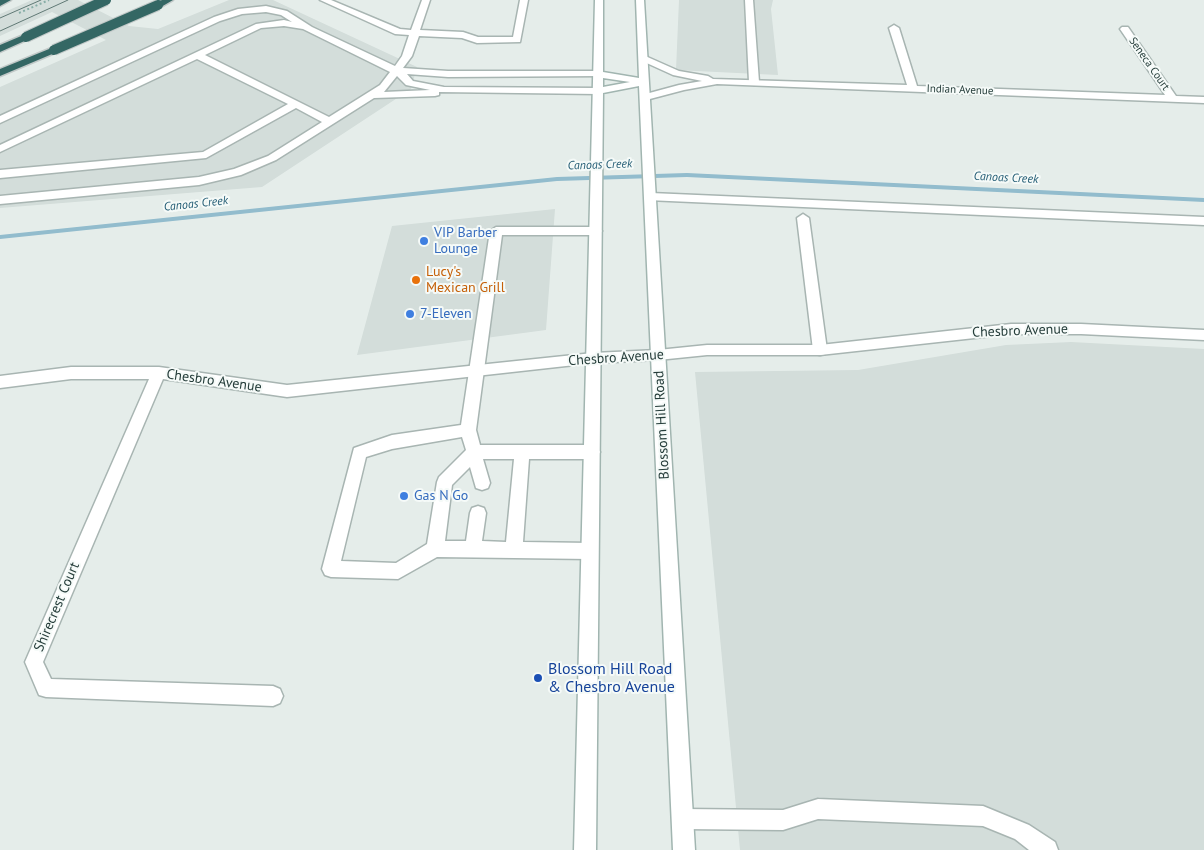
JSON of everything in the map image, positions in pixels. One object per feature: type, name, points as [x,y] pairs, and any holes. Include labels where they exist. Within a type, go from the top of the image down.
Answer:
[{"type":"highway","points":[[0,3],[7,0]]},
{"type":"highway","points":[[0,49],[106,0]]},
{"type":"highway","points":[[0,73],[169,0]]},
{"type":"street","points":[[324,0],[398,32],[463,35],[477,40],[517,40],[524,0]]},
{"type":"street","points":[[0,200],[200,181],[237,172],[272,158],[384,87],[407,56],[426,0]]},
{"type":"street","points":[[584,850],[599,0]]},
{"type":"street","name":"Blossom Hill Road","points":[[640,0],[684,850]]},
{"type":"street","points":[[749,0],[754,82]]},
{"type":"street","points":[[0,120],[208,23],[241,11],[266,9],[284,13],[309,29],[397,71],[410,83],[444,90],[598,91],[645,82]]},
{"type":"street","points":[[0,149],[260,26],[271,23],[284,23],[309,29]]},
{"type":"street","points":[[894,28],[914,88]]},
{"type":"street","name":"Seneca Court","points":[[1125,29],[1173,99]]},
{"type":"street","points":[[197,55],[329,121]]},
{"type":"street","name":"Indian Avenue","points":[[644,58],[676,73],[717,81],[1204,100]]},
{"type":"street","points":[[397,71],[448,74],[599,74],[645,82]]},
{"type":"street","name":"Indian Avenue","points":[[646,97],[690,85],[717,81]]},
{"type":"street","points":[[369,96],[430,95],[444,90]]},
{"type":"street","points":[[0,174],[206,155],[296,104]]},
{"type":"street","points":[[651,195],[1204,221]]},
{"type":"street","points":[[803,218],[820,350]]},
{"type":"street","points":[[482,483],[468,430],[496,231],[596,231]]},
{"type":"street","name":"Chesbro Avenue","points":[[0,382],[71,373],[159,373],[287,391],[593,358],[658,355],[706,350],[820,350],[1011,328],[1081,329],[1204,335]]},
{"type":"street","name":"Shirecrest Court","points":[[159,373],[34,662],[46,688],[273,696]]},
{"type":"street","points":[[468,430],[392,442],[359,453],[331,569],[398,570],[434,549],[590,551]]},
{"type":"street","points":[[434,549],[445,482],[474,452],[592,452]]},
{"type":"street","points":[[514,550],[522,452]]},
{"type":"street","points":[[473,550],[478,513]]},
{"type":"street","points":[[682,820],[784,820],[818,809],[937,812],[983,816],[1022,832],[1047,850]]},
{"type":"path","points":[[38,5],[49,0]]},
{"type":"shaded area","points":[[32,0],[78,0],[129,26],[158,29],[229,0],[273,0],[417,67],[411,89],[262,187],[0,208],[0,87],[106,40],[52,12],[0,36],[0,14]]},
{"type":"shaded area","points":[[679,0],[773,0],[771,9],[778,75],[676,70]]},
{"type":"shaded area","points":[[555,209],[546,330],[357,355],[392,226]]},
{"type":"shaded area","points":[[1071,342],[1204,349],[1204,850],[740,850],[695,372],[858,370],[1006,345]]},
{"type":"waterway","name":"Canoas Creek","points":[[0,237],[557,179],[687,175],[1204,200]]},
{"type":"tram line","points":[[0,18],[41,0]]},
{"type":"tram line","points":[[0,31],[68,0]]},
{"type":"place","name":"VIP Barber Lounge","points":[[424,241]]},
{"type":"place","name":"Lucy's Mexican Grill","points":[[416,280]]},
{"type":"place","name":"7-Eleven","points":[[410,314]]},
{"type":"place","name":"Gas N Go","points":[[404,496]]},
{"type":"place","name":"Blossom Hill Road & Chesbro Avenue","points":[[538,678]]}]
